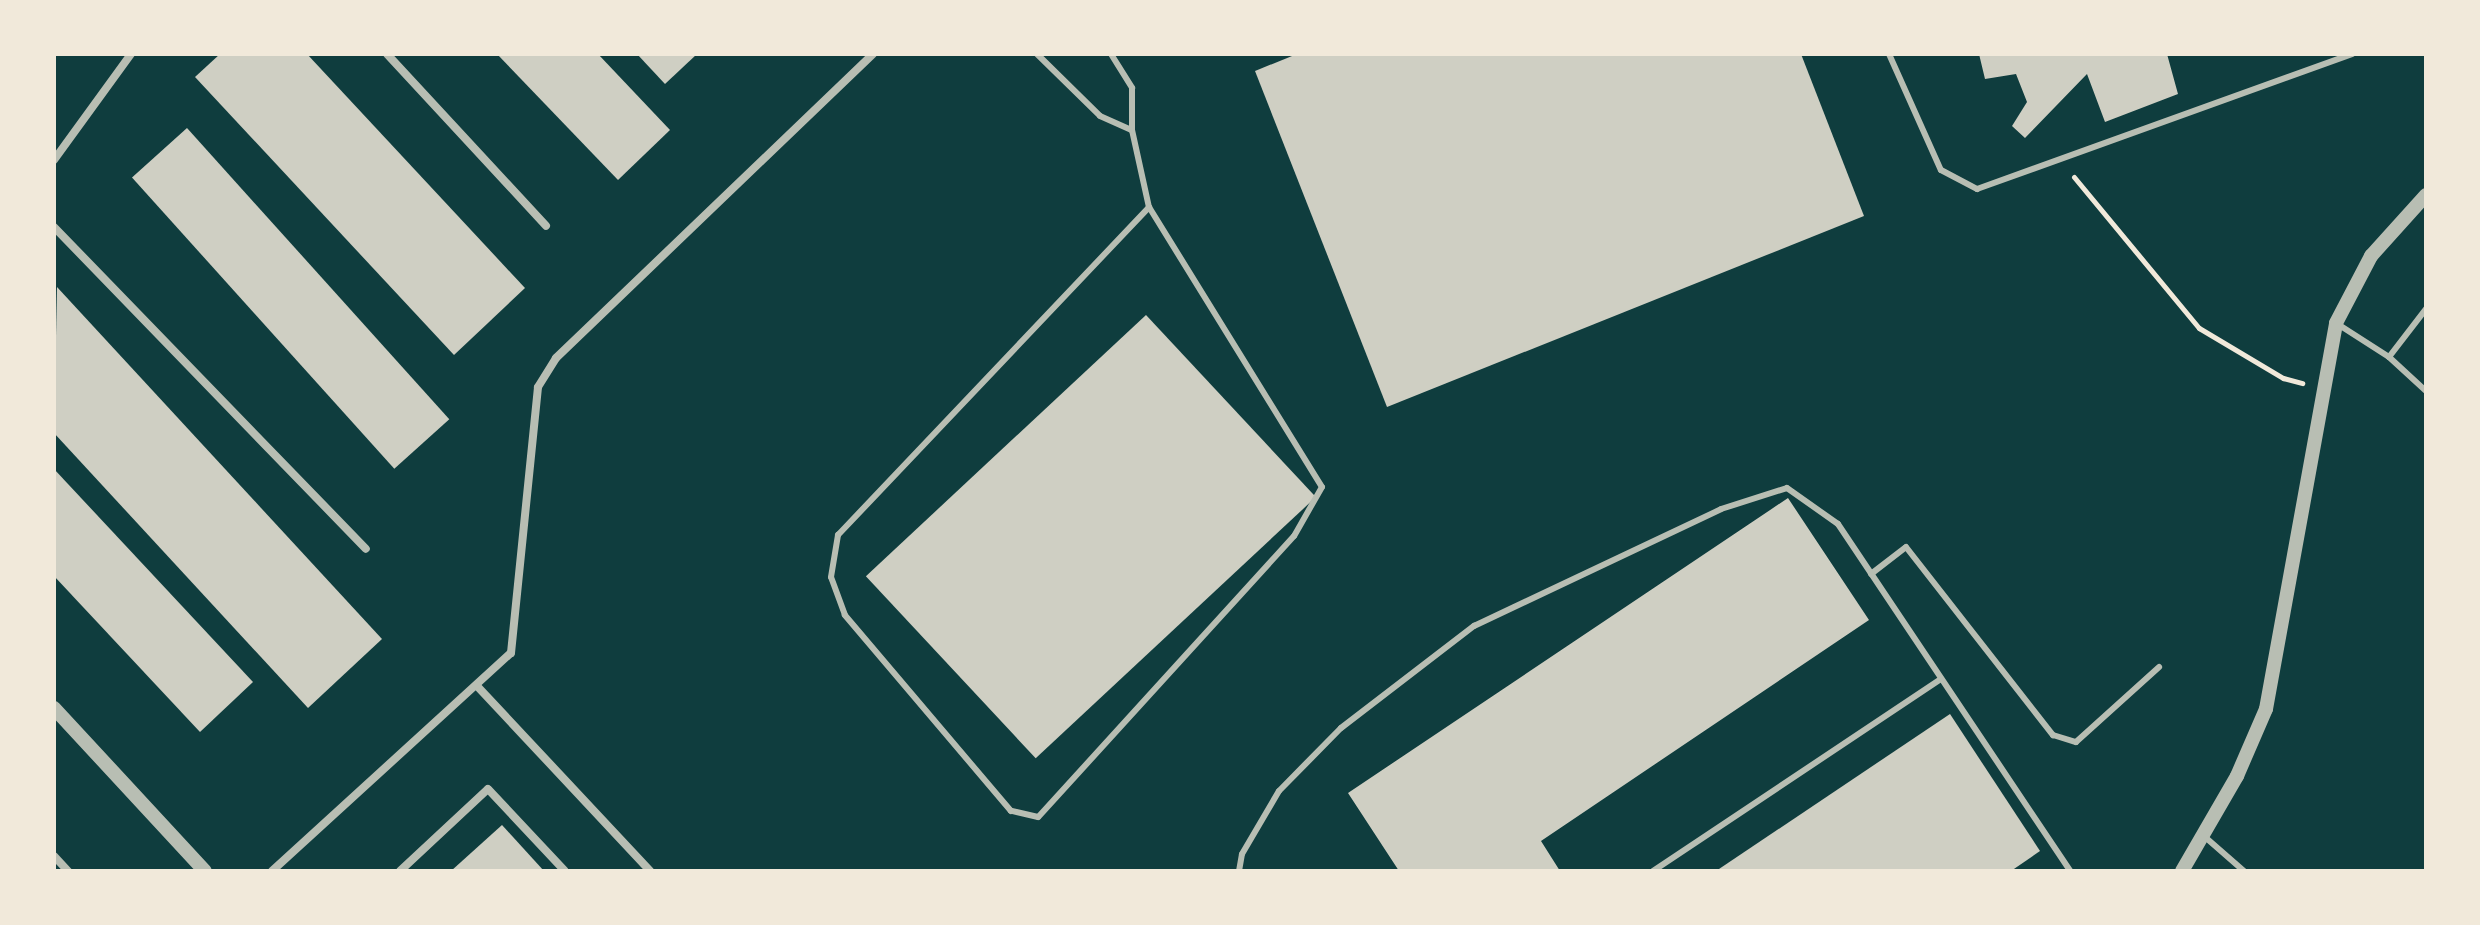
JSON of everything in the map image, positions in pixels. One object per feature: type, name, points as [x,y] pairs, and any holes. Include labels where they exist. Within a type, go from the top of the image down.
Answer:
[{"type":"street","points":[[54,160],[131,54]]},
{"type":"street","points":[[387,54],[546,226]]},
{"type":"street","points":[[272,871],[478,687],[511,653],[538,387],[556,358],[873,54]]},
{"type":"street","points":[[2182,871],[2205,837],[2266,709],[2336,323],[2371,256],[2426,195]]},
{"type":"street","points":[[54,227],[366,549]]},
{"type":"street","points":[[478,687],[650,871]]},
{"type":"street","points":[[54,708],[205,871]]},
{"type":"street","points":[[400,871],[488,789],[565,871]]},
{"type":"street","points":[[54,856],[68,871]]},
{"type":"lane","points":[[1037,54],[1100,116],[1132,130]]},
{"type":"lane","points":[[1111,54],[1132,88],[1132,130],[1149,207],[1322,487],[1294,536],[1038,817],[1011,811],[845,615],[831,577],[838,535],[1149,207]]},
{"type":"lane","points":[[1889,54],[1941,170],[1955,182],[1977,189],[2352,54]]},
{"type":"lane","points":[[2389,357],[2426,309]]},
{"type":"lane","points":[[2336,323],[2389,357],[2426,391]]},
{"type":"lane","points":[[1239,871],[1242,854],[1279,791],[1341,728],[1474,626],[1721,509],[1787,488],[1838,524],[2070,871]]},
{"type":"lane","points":[[1871,574],[1906,547],[2053,735],[2076,742],[2159,667]]},
{"type":"lane","points":[[1653,871],[1941,679]]},
{"type":"lane","points":[[2205,837],[2244,871]]},
{"type":"path","points":[[2065,158],[2074,178],[2199,328],[2283,378],[2325,389]]},
{"type":"building","points":[[220,54],[307,54],[525,288],[454,355],[195,77]]},
{"type":"building","points":[[497,54],[598,54],[670,130],[618,180]]},
{"type":"building","points":[[637,54],[697,54],[665,84]]},
{"type":"building","points":[[1297,54],[1801,54],[1864,216],[1387,407],[1255,71]]},
{"type":"building","points":[[1979,54],[2167,54],[2178,94],[2105,122],[2087,74],[2025,138],[2012,126],[2027,102],[2016,74],[1985,79]]},
{"type":"building","points":[[187,128],[449,419],[394,469],[132,178]]},
{"type":"building","points":[[57,287],[382,639],[308,708],[54,433]]},
{"type":"building","points":[[1146,315],[1316,497],[1036,758],[866,576]]},
{"type":"building","points":[[54,469],[253,682],[200,732],[54,576]]},
{"type":"building","points":[[1788,498],[1869,620],[1541,841],[1560,871],[1399,871],[1348,793]]},
{"type":"building","points":[[1950,714],[2040,851],[2011,871],[1716,871]]},
{"type":"building","points":[[502,825],[544,871],[451,871]]}]
